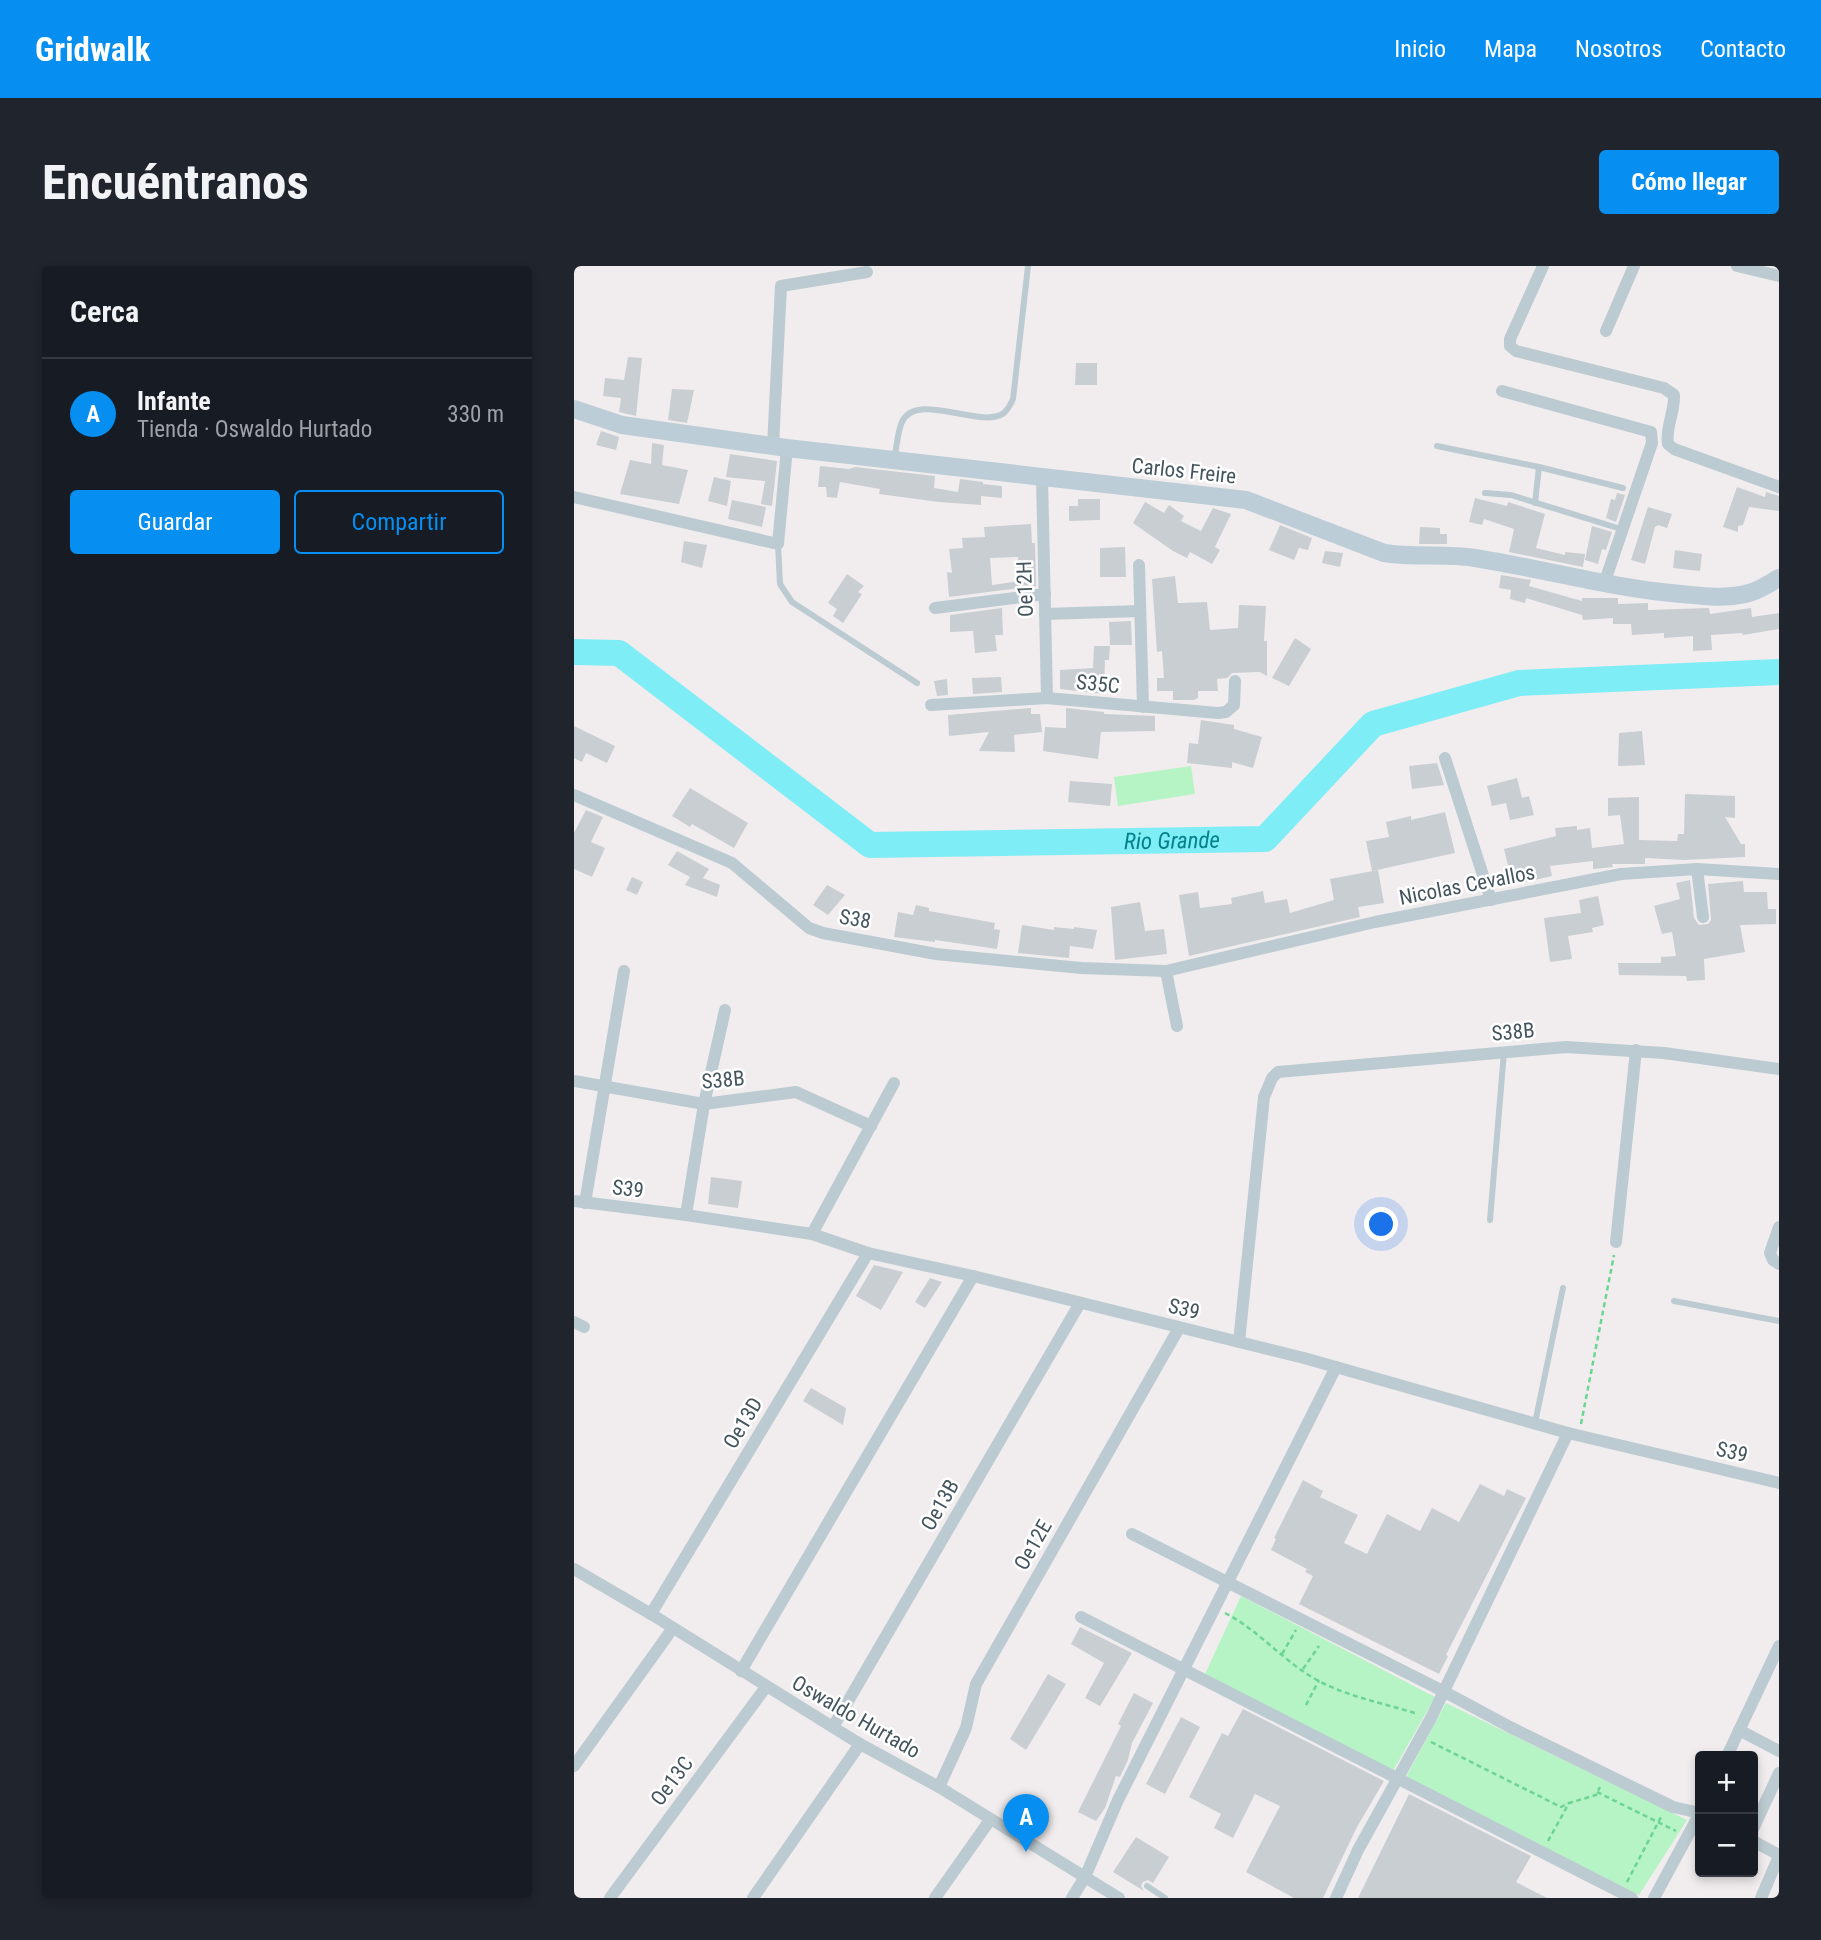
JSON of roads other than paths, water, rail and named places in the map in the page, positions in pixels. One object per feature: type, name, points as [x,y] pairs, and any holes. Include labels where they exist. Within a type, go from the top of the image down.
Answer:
[{"type":"street","points":[[1543,266],[1510,339],[1510,346],[1516,351],[1664,388],[1674,395],[1675,405],[1667,437],[1668,444],[1674,449],[1779,487]]},
{"type":"street","points":[[1606,331],[1634,266]]},
{"type":"street","points":[[1737,266],[1779,275]]},
{"type":"street","points":[[574,498],[778,544],[781,286],[867,272]]},
{"type":"street","points":[[1502,391],[1651,432],[1652,443],[1604,584]]},
{"type":"street","name":"Carlos Freire","points":[[574,409],[622,425],[780,447],[1246,500],[1384,553],[1462,556],[1604,584],[1710,597],[1747,594],[1779,579]]},
{"type":"street","name":"Oe12H","points":[[1042,478],[1047,698]]},
{"type":"street","points":[[1139,565],[1143,707]]},
{"type":"street","points":[[935,608],[1045,594]]},
{"type":"street","points":[[1045,614],[1140,611]]},
{"type":"street","name":"S35C","points":[[931,705],[1047,698],[1226,712],[1234,705],[1235,681]]},
{"type":"street","points":[[1445,758],[1491,900]]},
{"type":"street","name":"S38","points":[[574,795],[732,863],[809,928],[823,933],[936,954],[1081,968],[1166,971]]},
{"type":"street","points":[[1696,869],[1703,917]]},
{"type":"street","name":"Nicolas Cevallos","points":[[1166,971],[1375,922],[1620,874],[1696,869],[1779,874]]},
{"type":"street","points":[[580,1202],[624,971]]},
{"type":"street","points":[[1166,971],[1177,1026]]},
{"type":"street","points":[[686,1215],[704,1104],[725,1010]]},
{"type":"street","name":"S38B","points":[[1239,1342],[1264,1097],[1272,1078],[1278,1072],[1566,1047],[1636,1050],[1779,1069]]},
{"type":"street","points":[[1616,1242],[1636,1050]]},
{"type":"street","name":"S38B","points":[[574,1081],[704,1104],[790,1092],[871,1126]]},
{"type":"street","points":[[812,1234],[894,1083]]},
{"type":"street","name":"S39","points":[[580,1202],[812,1234],[868,1253],[973,1276],[1239,1342],[1574,1434],[1779,1483]]},
{"type":"street","points":[[1776,1262],[1771,1249],[1779,1227]]},
{"type":"street","name":"Oe13D","points":[[651,1614],[868,1253]]},
{"type":"street","points":[[741,1671],[973,1276]]},
{"type":"street","name":"Oe13B","points":[[833,1727],[1080,1303]]},
{"type":"street","name":"Oe12E","points":[[939,1787],[966,1728],[976,1684],[1179,1328]]},
{"type":"street","points":[[1072,1898],[1085,1877],[1118,1800],[1336,1367]]},
{"type":"street","points":[[1336,1898],[1358,1850],[1431,1718],[1574,1434]]},
{"type":"street","points":[[1132,1534],[1605,1774],[1673,1807],[1695,1812]]},
{"type":"street","name":"Oswaldo Hurtado","points":[[574,1570],[651,1614],[860,1744],[939,1787],[990,1821],[1119,1898]]},
{"type":"street","points":[[1082,1617],[1626,1896]]},
{"type":"street","points":[[574,1766],[673,1628]]},
{"type":"street","points":[[1730,1751],[1779,1646]]},
{"type":"street","name":"Oe13C","points":[[610,1898],[766,1687]]},
{"type":"street","points":[[1740,1730],[1779,1751]]},
{"type":"street","points":[[753,1898],[860,1744]]},
{"type":"street","points":[[1758,1818],[1779,1773]]},
{"type":"street","points":[[1654,1898],[1699,1814]]},
{"type":"street","points":[[935,1898],[990,1821]]},
{"type":"street","points":[[1758,1844],[1779,1856],[1760,1898]]},
{"type":"lane","points":[[894,461],[902,420],[911,412],[922,409],[997,417],[1006,411],[1013,399],[1028,266]]},
{"type":"lane","points":[[1437,446],[1623,488]]},
{"type":"lane","points":[[1535,503],[1539,467]]},
{"type":"lane","points":[[1485,493],[1511,495],[1621,529]]},
{"type":"lane","points":[[778,544],[780,584],[785,595],[917,683]]},
{"type":"lane","points":[[1490,1220],[1504,1052]]},
{"type":"lane","points":[[1535,1423],[1563,1288]]},
{"type":"lane","points":[[1674,1301],[1779,1321]]},
{"type":"lane","points":[[1147,1886],[1165,1898]]},
{"type":"waterway","name":"Rio Grande","points":[[574,652],[619,653],[870,845],[1265,839],[1373,724],[1519,683],[1779,672]]},
{"type":"place","name":"Infante","points":[[1026,1852]]}]
